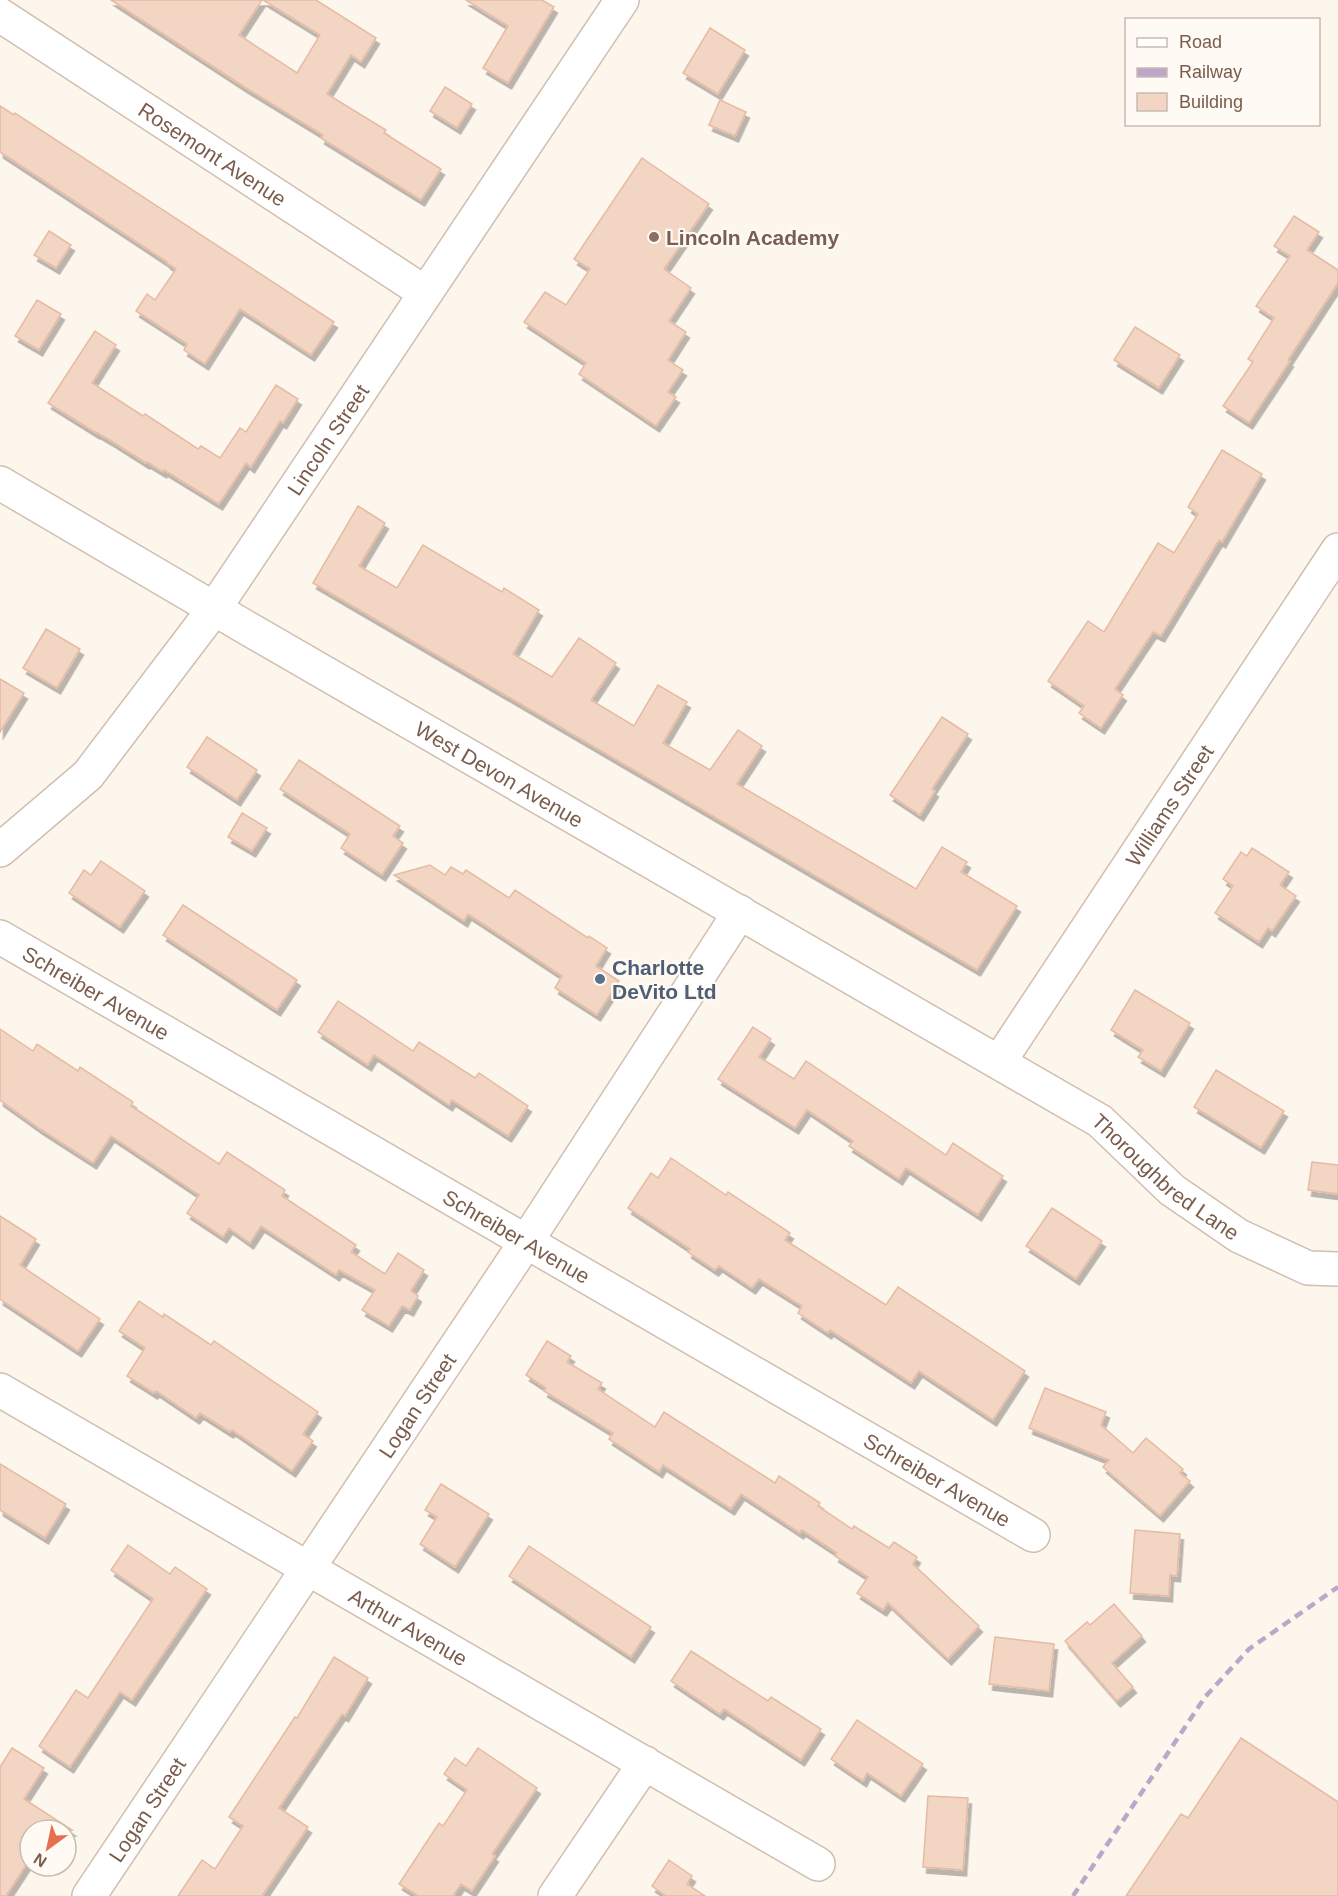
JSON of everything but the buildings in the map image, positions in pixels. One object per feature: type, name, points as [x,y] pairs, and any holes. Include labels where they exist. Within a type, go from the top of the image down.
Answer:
[{"type":"street","name":"Lincoln Street","points":[[0,850],[87,775],[214,609],[424,292],[622,0]]},
{"type":"street","name":"Rosemont Avenue","points":[[0,15],[424,292]]},
{"type":"street","name":"West Devon Avenue","points":[[0,483],[999,1062]]},
{"type":"street","name":"Williams Street","points":[[999,1062],[1338,550]]},
{"type":"street","name":"Logan Street","points":[[89,1896],[526,1242],[740,912]]},
{"type":"street","name":"Schreiber Avenue","points":[[0,936],[1033,1535]]},
{"type":"street","name":"Thoroughbred Lane","points":[[999,1062],[1100,1121],[1172,1190],[1239,1236],[1308,1268],[1338,1269]]},
{"type":"street","name":"Arthur Avenue","points":[[0,1390],[818,1864]]},
{"type":"street","points":[[555,1896],[645,1763]]},
{"type":"railway","points":[[1073,1896],[1205,1697],[1249,1649],[1338,1587]]},
{"type":"place","name":"Lincoln Academy","points":[[654,237]]},
{"type":"place","name":"Charlotte DeVito Ltd","points":[[600,979]]}]
